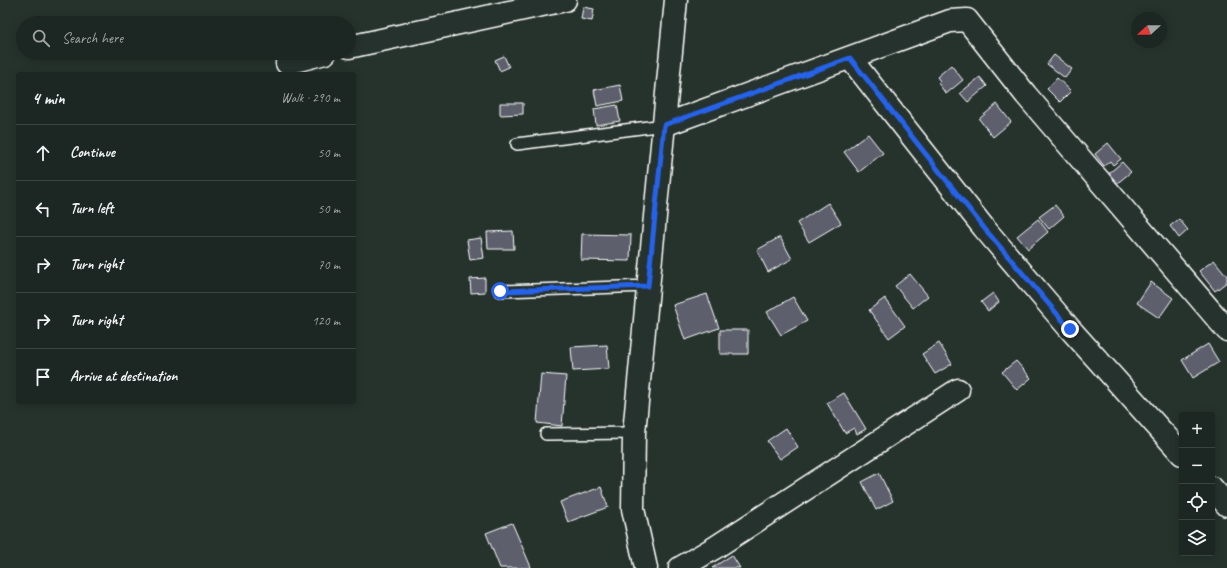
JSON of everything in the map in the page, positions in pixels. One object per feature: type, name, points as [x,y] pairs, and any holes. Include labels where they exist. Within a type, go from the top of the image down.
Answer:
[{"type":"street","points":[[356,45],[565,0]]},
{"type":"street","points":[[646,568],[632,509],[634,433],[676,0]]},
{"type":"street","points":[[664,125],[950,21],[967,20],[1026,95],[1227,330]]},
{"type":"street","points":[[850,58],[984,228],[1070,329],[1179,451]]},
{"type":"street","points":[[287,63],[298,60]]},
{"type":"street","points":[[680,568],[958,390]]},
{"type":"street","points":[[1215,491],[1227,505]]},
{"type":"lane","points":[[517,144],[664,125]]},
{"type":"lane","points":[[500,291],[648,286]]},
{"type":"lane","points":[[546,434],[634,433]]},
{"type":"building","points":[[583,7],[594,9],[592,21],[581,19]]},
{"type":"building","points":[[1054,55],[1072,69],[1065,78],[1047,64]]},
{"type":"building","points":[[504,56],[509,67],[500,71],[495,60]]},
{"type":"building","points":[[951,65],[963,80],[946,94],[938,83],[940,81],[937,77]]},
{"type":"building","points":[[980,77],[987,86],[968,102],[960,93]]},
{"type":"building","points":[[1057,78],[1071,91],[1060,102],[1047,89]]},
{"type":"building","points":[[620,85],[623,101],[597,106],[594,90]]},
{"type":"building","points":[[500,103],[523,103],[523,114],[500,115]]},
{"type":"building","points":[[997,104],[1011,122],[993,137],[979,119]]},
{"type":"building","points":[[617,105],[620,121],[596,125],[594,109]]},
{"type":"building","points":[[868,134],[883,153],[859,172],[844,152]]},
{"type":"building","points":[[1108,143],[1121,159],[1113,165],[1110,161],[1104,166],[1095,154]]},
{"type":"building","points":[[1122,162],[1131,172],[1115,185],[1107,175]]},
{"type":"building","points":[[828,203],[841,223],[809,242],[797,223]]},
{"type":"building","points":[[1055,205],[1064,216],[1049,229],[1039,217]]},
{"type":"building","points":[[1038,219],[1048,232],[1028,249],[1017,236]]},
{"type":"building","points":[[1179,219],[1188,230],[1179,238],[1170,226]]},
{"type":"building","points":[[513,231],[514,249],[488,249],[487,232]]},
{"type":"building","points":[[582,234],[631,235],[630,261],[581,260]]},
{"type":"building","points":[[780,237],[792,259],[768,272],[757,250]]},
{"type":"building","points":[[481,238],[484,258],[470,260],[467,240]]},
{"type":"building","points":[[1214,260],[1227,276],[1227,282],[1215,291],[1199,271]]},
{"type":"building","points":[[910,274],[928,296],[913,308],[895,286]]},
{"type":"building","points":[[485,278],[485,292],[471,293],[470,279]]},
{"type":"building","points":[[1151,282],[1173,298],[1159,318],[1137,303]]},
{"type":"building","points":[[993,293],[999,302],[988,311],[981,302]]},
{"type":"building","points":[[707,294],[719,328],[685,340],[673,305]]},
{"type":"building","points":[[793,297],[807,321],[781,335],[767,312]]},
{"type":"building","points":[[885,298],[905,326],[889,338],[869,310]]},
{"type":"building","points":[[720,330],[748,330],[748,354],[720,354]]},
{"type":"building","points":[[939,343],[952,364],[935,374],[922,354]]},
{"type":"building","points":[[1208,344],[1219,362],[1193,378],[1182,360]]},
{"type":"building","points":[[607,345],[609,369],[573,371],[571,347]]},
{"type":"building","points":[[1016,361],[1031,378],[1017,390],[1002,372]]},
{"type":"building","points":[[541,374],[566,376],[562,426],[537,423]]},
{"type":"building","points":[[844,393],[866,429],[857,434],[854,428],[845,433],[827,403]]},
{"type":"building","points":[[786,428],[798,447],[780,459],[767,441]]},
{"type":"building","points":[[879,473],[893,501],[876,510],[862,482]]},
{"type":"building","points":[[601,487],[608,507],[568,522],[560,502]]},
{"type":"building","points":[[512,523],[531,567],[529,568],[500,568],[486,533]]},
{"type":"building","points":[[732,555],[740,568],[712,568]]},
{"type":"route","points":[[500,291],[648,286],[664,125],[850,58],[984,228],[1070,329]]}]
